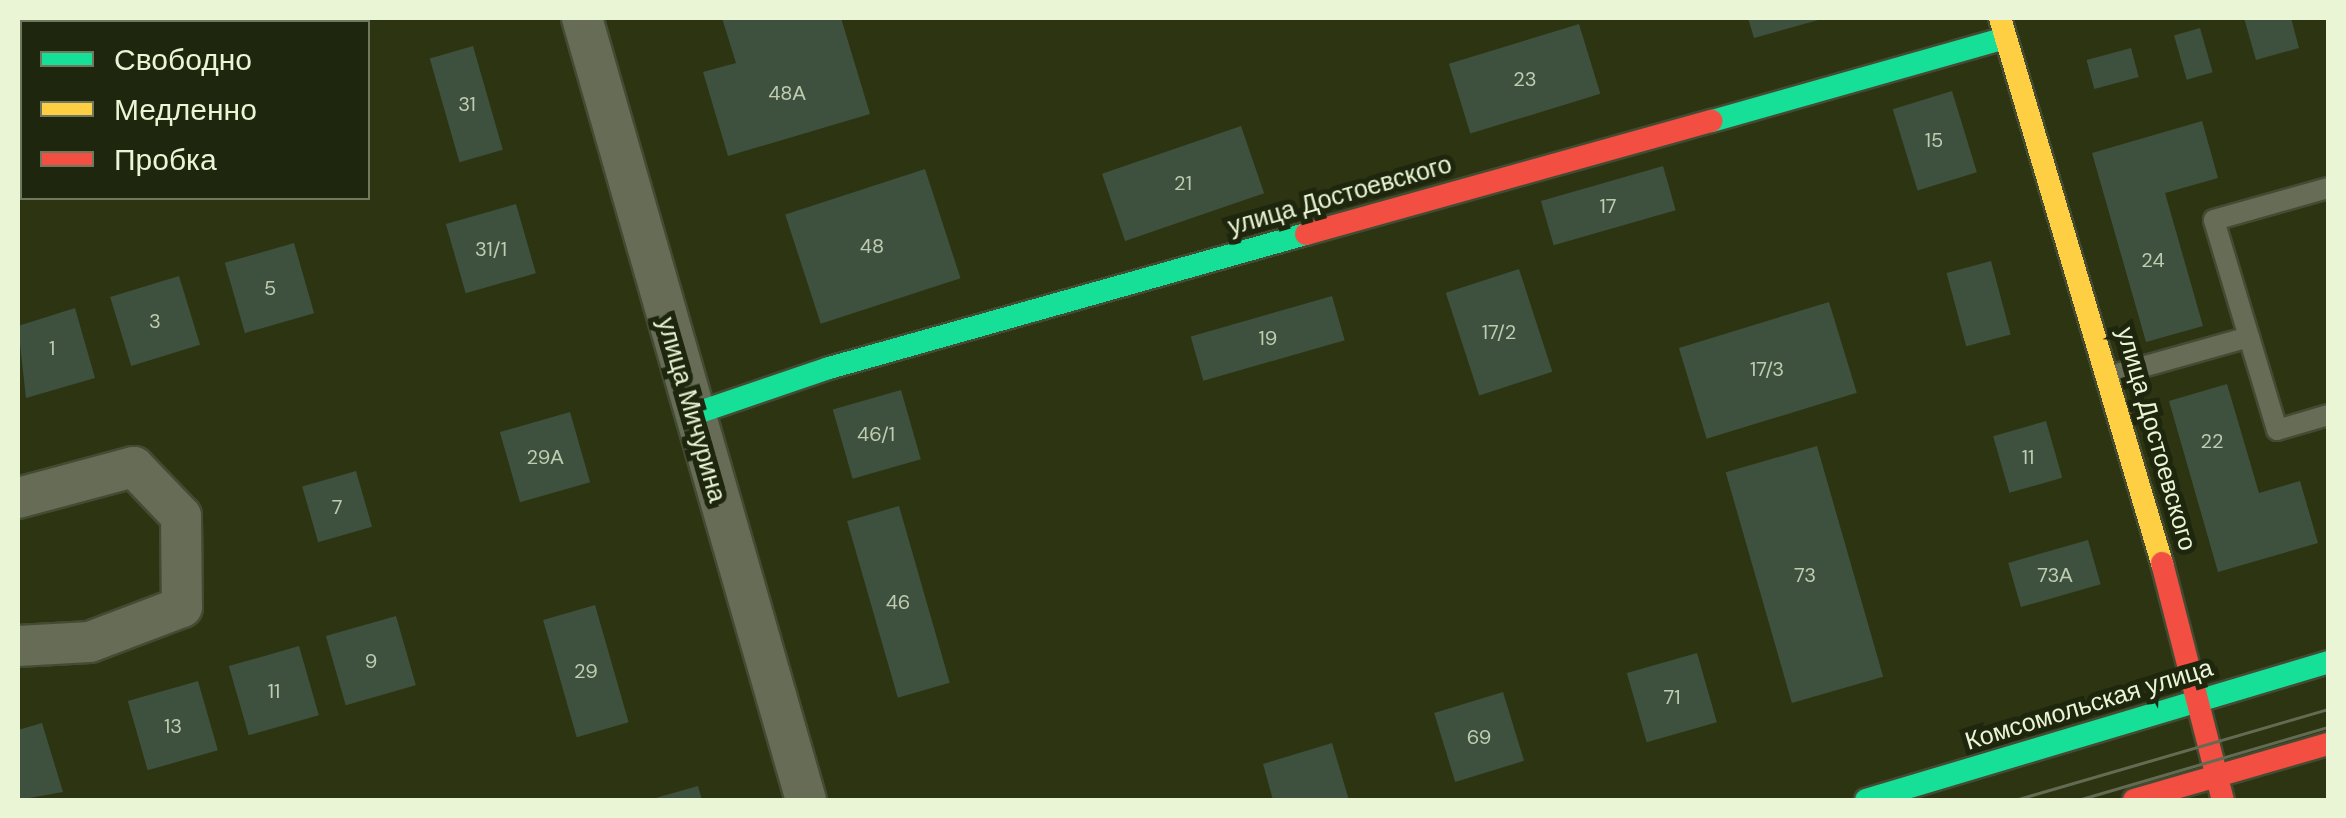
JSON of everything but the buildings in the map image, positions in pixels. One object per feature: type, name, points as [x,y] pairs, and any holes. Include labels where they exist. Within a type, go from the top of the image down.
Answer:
[{"type":"street","name":"улица Мичурина","points":[[582,18],[690,415],[806,800]]},
{"type":"street","name":"улица Достоевского","points":[[690,415],[829,368],[2003,28],[2110,376],[2202,700],[2223,800]]},
{"type":"street","points":[[18,498],[134,467],[181,516],[182,607],[90,642],[18,646]]},
{"type":"street","name":"Комсомольская улица","points":[[1866,800],[2328,662]]},
{"type":"street","points":[[2134,800],[2328,744]]},
{"type":"lane","points":[[2328,188],[2214,220],[2277,430],[2328,415]]},
{"type":"lane","points":[[2110,376],[2248,337]]},
{"type":"tram line","points":[[2015,800],[2328,709]]},
{"type":"tram line","points":[[2078,800],[2328,727]]},
{"type":"traffic: fast","points":[[1712,121],[2006,38]]},
{"type":"traffic: fast","points":[[691,415],[829,368],[1306,234]]},
{"type":"traffic: fast","points":[[1866,800],[2328,662]]},
{"type":"traffic: slow","points":[[2000,18],[2162,563]]},
{"type":"traffic: jam","points":[[1306,234],[1712,121]]},
{"type":"traffic: jam","points":[[2162,563],[2223,800]]},
{"type":"traffic: jam","points":[[2134,800],[2328,744]]}]
